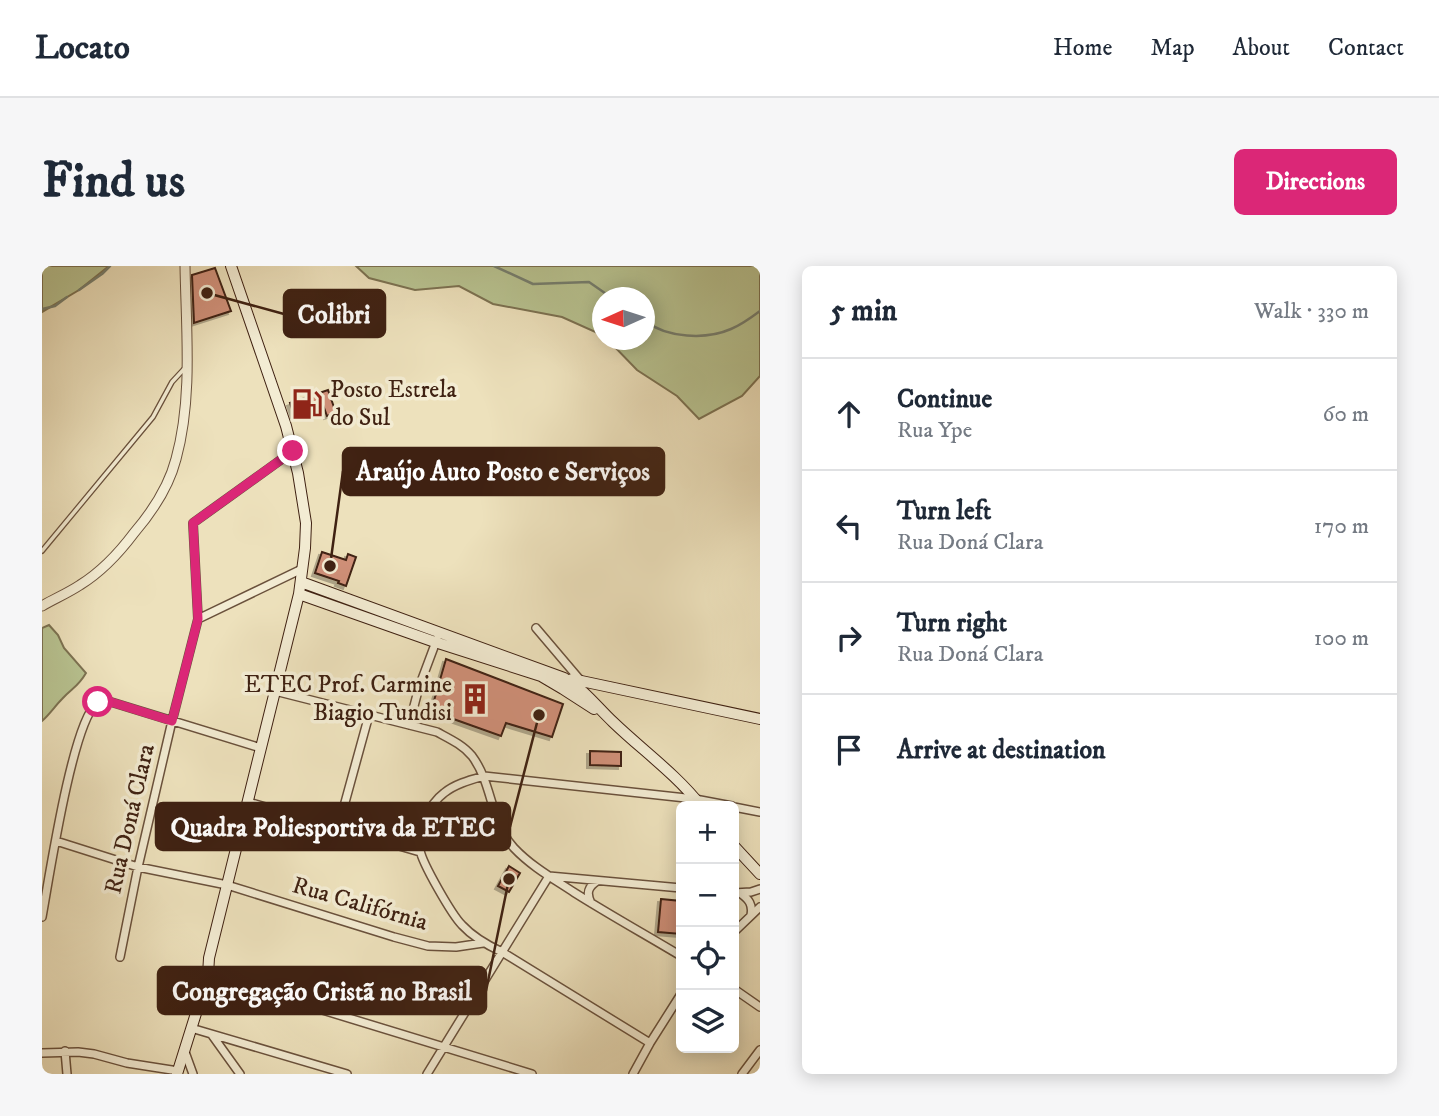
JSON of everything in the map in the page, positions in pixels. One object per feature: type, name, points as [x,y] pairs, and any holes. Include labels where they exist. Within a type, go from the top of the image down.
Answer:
[{"type":"main road","points":[[178,1073],[208,975],[209,958],[299,594],[305,548],[306,523],[293,451],[232,266]]},
{"type":"main road","points":[[301,582],[437,637],[564,683],[608,688],[758,717]]},
{"type":"main road","points":[[299,594],[437,637]]},
{"type":"main road","points":[[564,683],[668,771],[696,801]]},
{"type":"main road","points":[[582,686],[611,721]]},
{"type":"main road","points":[[600,709],[599,696],[608,688]]},
{"type":"main road","points":[[739,851],[760,874]]},
{"type":"street","points":[[42,606],[81,584],[110,561],[147,517],[176,461],[187,390],[185,266]]},
{"type":"street","name":"Rua Doná Clara","points":[[120,957],[138,867],[198,619],[193,523],[293,451]]},
{"type":"street","points":[[198,619],[302,569]]},
{"type":"street","points":[[536,628],[582,686]]},
{"type":"street","points":[[409,725],[437,637]]},
{"type":"street","points":[[275,691],[437,732],[457,742],[472,756],[484,776],[498,823],[512,846],[549,876],[676,953]]},
{"type":"street","points":[[42,916],[68,783],[84,726],[98,702],[104,700],[261,748]]},
{"type":"street","points":[[338,828],[369,715]]},
{"type":"street","points":[[650,1043],[483,943],[460,924],[437,887],[420,852],[421,833],[429,810],[444,793],[484,776],[682,801]]},
{"type":"street","points":[[248,802],[420,852]]},
{"type":"street","points":[[739,807],[760,812]]},
{"type":"street","name":"Rua Califórnia","points":[[56,841],[138,867],[227,885],[428,946],[456,947],[483,943]]},
{"type":"street","points":[[549,876],[676,888]]},
{"type":"street","points":[[427,1074],[549,876]]},
{"type":"street","points":[[592,903],[587,891],[597,881]]},
{"type":"street","points":[[739,893],[760,889]]},
{"type":"street","points":[[739,894],[750,902],[751,916]]},
{"type":"street","points":[[739,927],[760,907]]},
{"type":"street","points":[[208,975],[532,1074]]},
{"type":"street","points":[[735,990],[760,1007]]},
{"type":"street","points":[[633,1074],[676,1002]]},
{"type":"street","points":[[191,1028],[347,1074]]},
{"type":"street","points":[[212,1034],[240,1074]]},
{"type":"street","points":[[741,1074],[760,1050]]},
{"type":"street","points":[[65,1051],[66,1074]]},
{"type":"street","points":[[42,1053],[65,1051],[94,1054],[178,1073]]},
{"type":"street","points":[[184,1051],[193,1074]]},
{"type":"lane","points":[[42,551],[152,417],[172,382],[186,366]]},
{"type":"green space","points":[[42,266],[109,266],[79,290],[42,312]]},
{"type":"green space","points":[[356,266],[760,266],[760,376],[742,396],[699,419],[677,396],[637,370],[618,350],[655,350],[655,287],[592,287],[592,330],[562,317],[493,304],[459,286],[415,290],[369,278]]},
{"type":"green space","points":[[49,625],[64,648],[86,673],[42,721],[42,628]]},
{"type":"building","points":[[215,268],[231,311],[194,323],[192,275]]},
{"type":"building","name":"Posto Estrela do Sul","points":[[328,390],[336,413],[327,416],[323,405],[294,415],[290,403]]},
{"type":"building","points":[[322,552],[346,560],[348,554],[356,557],[346,586],[315,573]]},
{"type":"building","name":"ETEC Prof. Carmine Biagio Tundisi","points":[[446,659],[563,704],[552,737],[506,723],[501,736],[431,711]]},
{"type":"building","points":[[590,751],[621,752],[621,766],[590,765]]},
{"type":"building","points":[[509,866],[520,873],[509,892],[498,886]]},
{"type":"building","points":[[661,899],[676,900],[676,934],[658,932]]},
{"type":"waterway","points":[[79,290],[110,266]]},
{"type":"waterway","points":[[494,266],[533,284],[589,282],[596,287]]},
{"type":"waterway","points":[[42,309],[55,306],[67,297]]},
{"type":"waterway","points":[[655,327],[687,336],[710,335],[731,329],[760,311]]},
{"type":"place","name":"Colibri","points":[[207,293]]},
{"type":"place","name":"Posto Estrela do Sul","points":[[307,404]]},
{"type":"place","name":"Araújo Auto Posto e Serviços","points":[[330,566]]},
{"type":"place","name":"ETEC Prof. Carmine Biagio Tundisi","points":[[475,699]]},
{"type":"place","name":"Quadra Poliesportiva da ETEC","points":[[539,715]]},
{"type":"place","name":"Congregação Cristã no Brasil","points":[[509,879]]},
{"type":"route","points":[[98,702],[104,700],[172,721],[198,619],[193,523],[293,451]]}]
